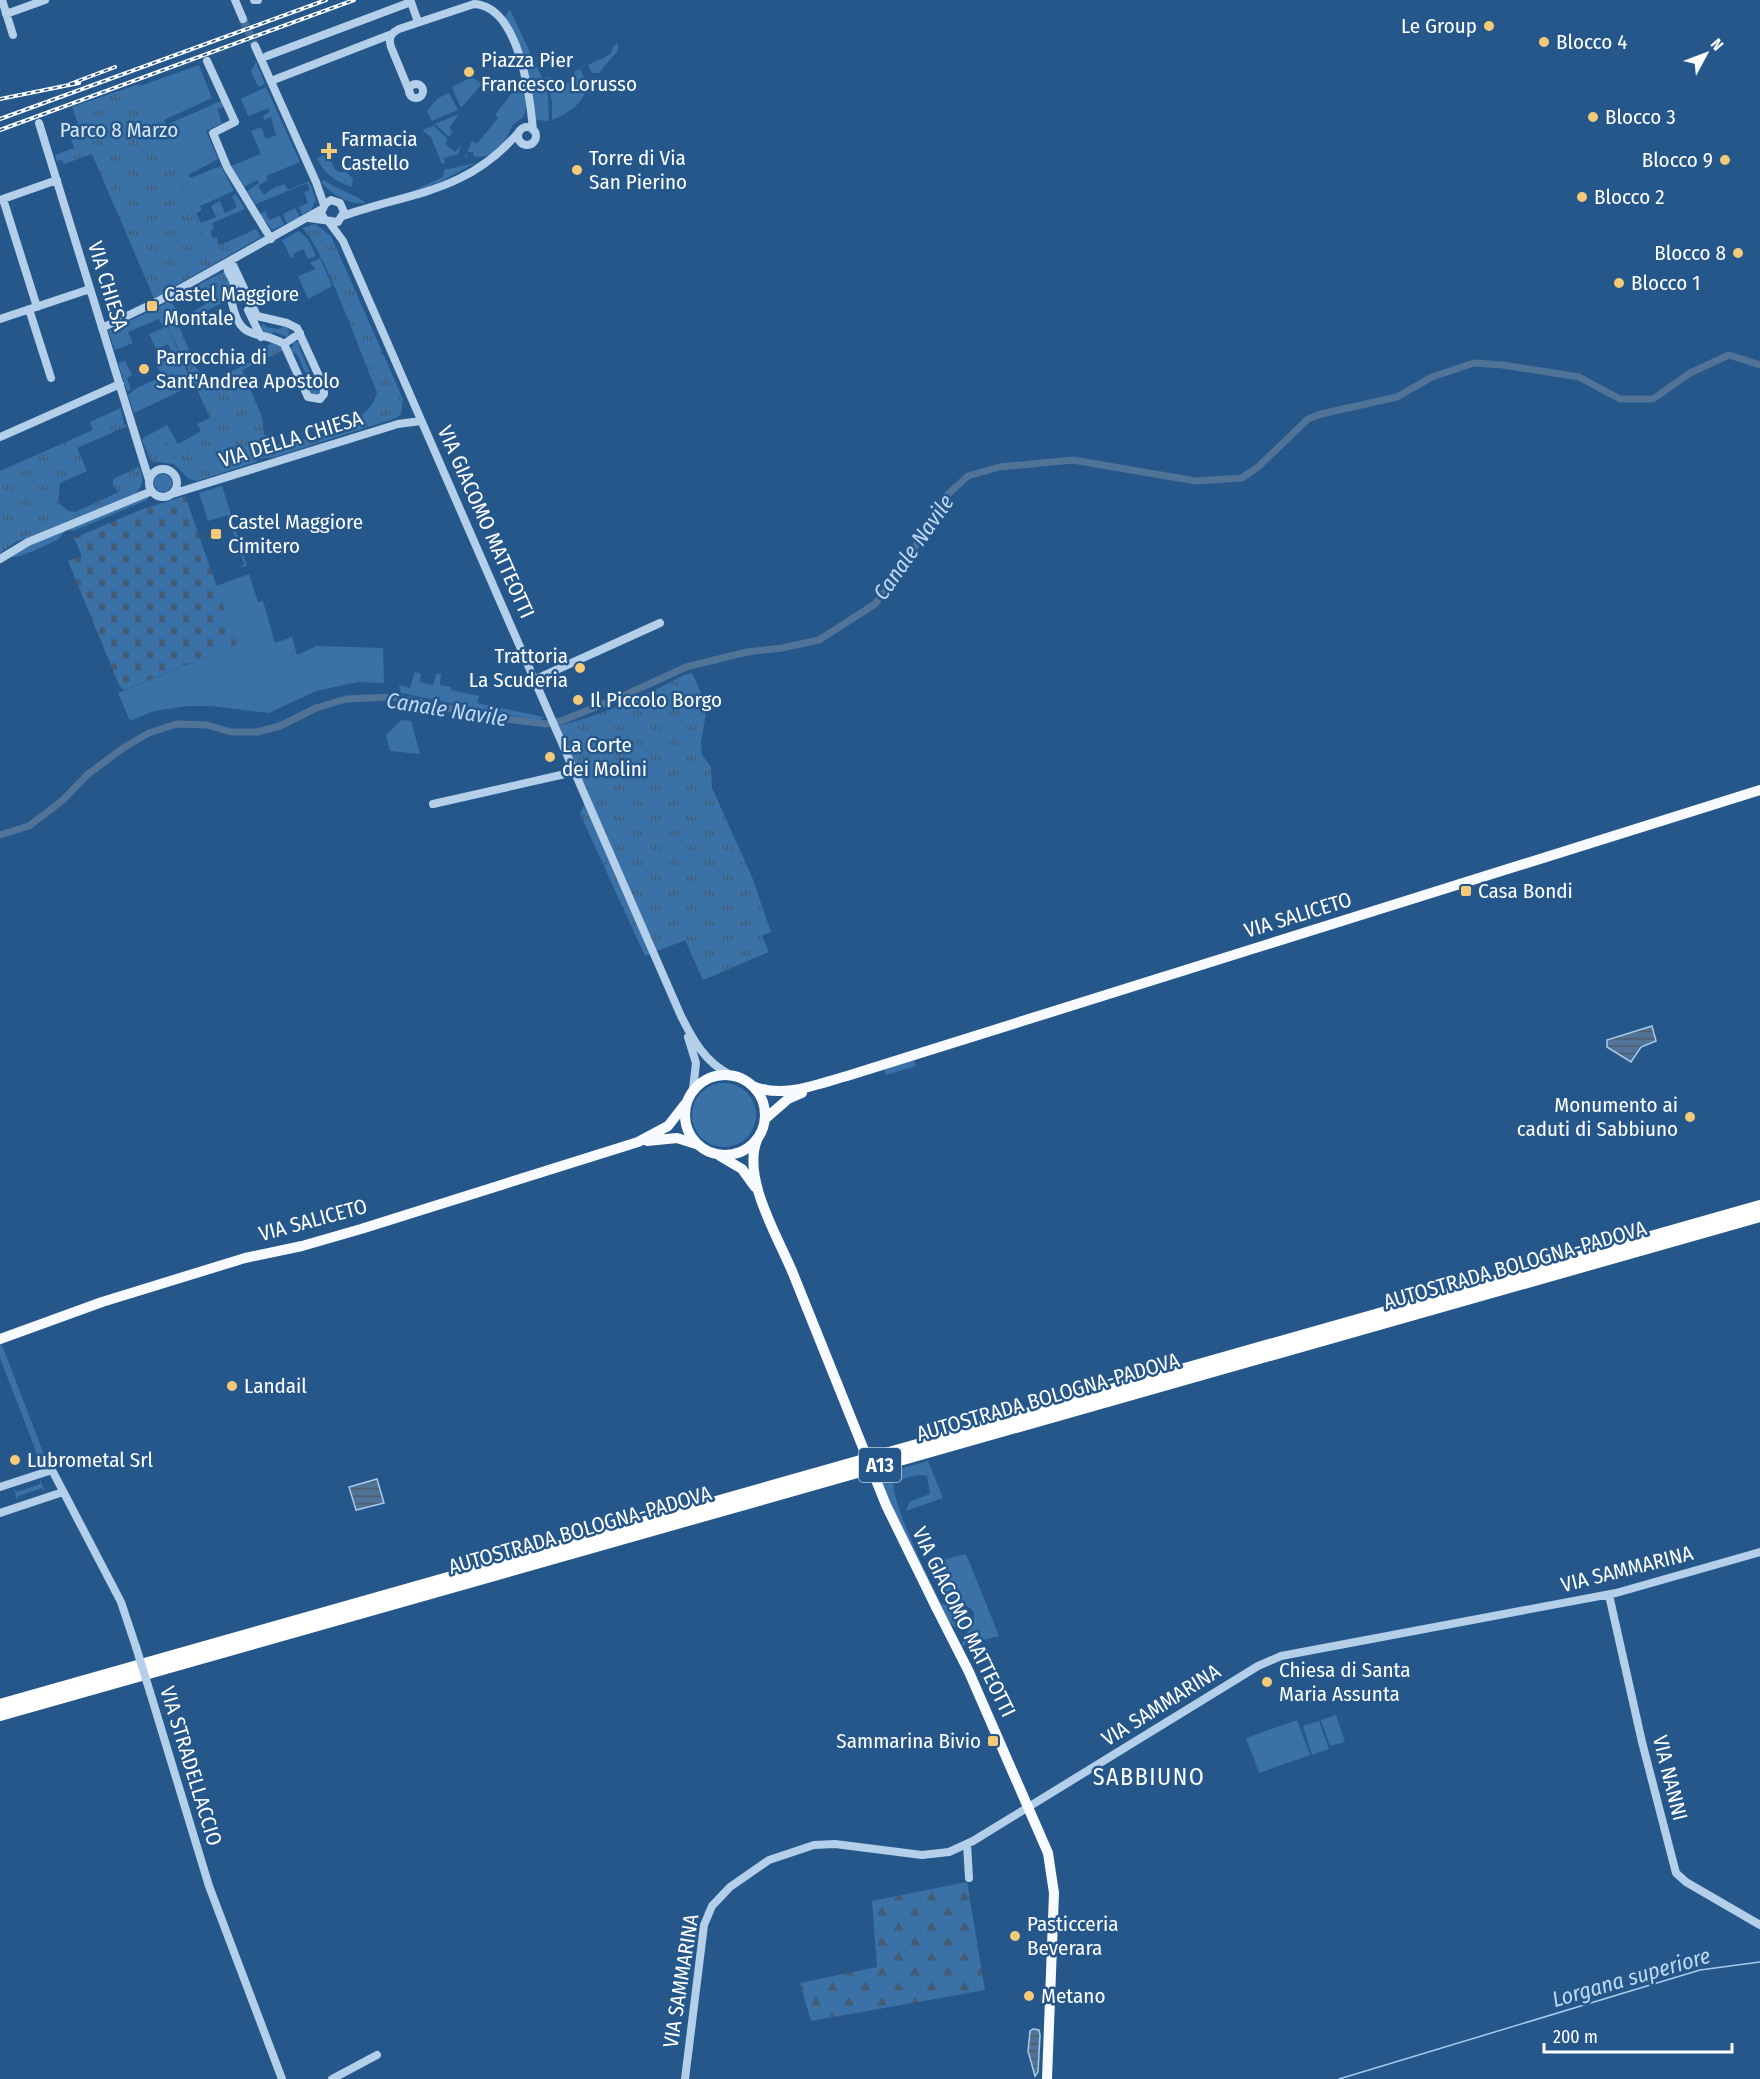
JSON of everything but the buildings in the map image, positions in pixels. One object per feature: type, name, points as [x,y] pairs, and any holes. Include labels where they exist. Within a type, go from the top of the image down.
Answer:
[{"type":"highway","name":"AUTOSTRADA BOLOGNA-PADOVA","points":[[0,1705],[1760,1206]]},
{"type":"highway","name":"AUTOSTRADA BOLOGNA-PADOVA","points":[[0,1715],[1760,1216]]},
{"type":"main road","name":"VIA SALICETO","points":[[729,1074],[765,1091],[781,1092],[847,1076],[1760,790]]},
{"type":"main road","points":[[693,1089],[713,1076],[729,1074]]},
{"type":"main road","name":"VIA SALICETO","points":[[765,1119],[788,1099],[847,1076]]},
{"type":"main road","points":[[717,1155],[741,1152],[759,1137],[765,1119],[764,1107],[753,1086]]},
{"type":"main road","name":"VIA SALICETO","points":[[0,1339],[102,1302],[245,1258],[302,1246],[361,1229],[638,1142],[668,1126],[686,1103],[693,1089]]},
{"type":"main road","points":[[686,1103],[685,1125],[696,1144]]},
{"type":"main road","name":"VIA GIACOMO MATTEOTTI","points":[[759,1137],[753,1152],[753,1170],[761,1197],[886,1505],[969,1672],[1048,1853],[1054,1893],[1047,2079]]},
{"type":"main road","name":"VIA SALICETO","points":[[638,1142],[677,1138],[696,1144],[717,1155]]},
{"type":"main road","name":"VIA GIACOMO MATTEOTTI","points":[[717,1155],[742,1169],[761,1197]]},
{"type":"street","points":[[2,0],[13,35]]},
{"type":"street","points":[[6,14],[45,0]]},
{"type":"street","points":[[235,0],[243,19]]},
{"type":"street","points":[[267,56],[411,2],[418,22]]},
{"type":"street","points":[[276,79],[418,22],[474,4],[491,8],[518,52],[525,69],[535,138],[526,145],[495,158],[437,189],[409,199],[364,208],[342,218],[327,221],[309,218]]},
{"type":"street","points":[[392,34],[389,40],[398,63],[410,93],[419,97],[423,91],[420,86],[398,63]]},
{"type":"street","points":[[255,46],[316,182],[327,221]]},
{"type":"street","points":[[207,61],[235,122],[213,133],[227,167],[271,239]]},
{"type":"street","points":[[526,145],[519,141],[519,131],[530,103]]},
{"type":"street","name":"VIA CHIESA","points":[[39,123],[150,486]]},
{"type":"street","points":[[495,158],[519,131],[525,127],[533,130]]},
{"type":"street","points":[[51,378],[1,199],[57,180]]},
{"type":"street","points":[[316,182],[337,201],[364,208]]},
{"type":"street","points":[[102,328],[228,263],[337,201]]},
{"type":"street","name":"VIA GIACOMO MATTEOTTI","points":[[337,201],[344,208],[343,241]]},
{"type":"street","name":"VIA GIACOMO MATTEOTTI","points":[[327,221],[343,241],[681,1016],[696,1063],[693,1089]]},
{"type":"street","points":[[228,263],[233,265],[255,314],[265,319],[291,324],[300,333],[324,387],[324,394],[320,399],[308,397],[284,344],[260,334],[227,271],[228,263]]},
{"type":"street","points":[[0,319],[90,289]]},
{"type":"street","points":[[260,334],[259,323],[265,319]]},
{"type":"street","points":[[284,344],[300,333]]},
{"type":"street","points":[[0,437],[120,384]]},
{"type":"street","name":"VIA DELLA CHIESA","points":[[398,424],[416,410]]},
{"type":"street","name":"VIA DELLA CHIESA","points":[[169,495],[398,424],[421,420]]},
{"type":"street","points":[[143,459],[156,470],[168,470],[176,480],[194,488]]},
{"type":"street","points":[[0,559],[28,542],[137,495],[150,486],[156,470]]},
{"type":"street","points":[[150,486],[159,496],[169,495],[175,489],[176,480]]},
{"type":"street","points":[[534,680],[660,623]]},
{"type":"street","points":[[433,804],[574,772]]},
{"type":"street","name":"VIA GIACOMO MATTEOTTI","points":[[681,1016],[704,1055],[712,1064],[729,1074]]},
{"type":"street","name":"VIA STRADELLACCIO","points":[[0,1487],[52,1470],[120,1602],[136,1647],[209,1886],[282,2079]]},
{"type":"street","points":[[0,1513],[63,1492]]},
{"type":"street","name":"VIA SAMMARINA","points":[[685,2079],[704,1925],[712,1906],[730,1887],[769,1860],[814,1845],[836,1844],[922,1855],[939,1854],[967,1844],[1258,1666],[1281,1656],[1609,1595],[1760,1552]]},
{"type":"street","name":"VIA NANNI","points":[[1609,1595],[1642,1742],[1676,1873],[1686,1882],[1760,1925]]},
{"type":"street","points":[[967,1844],[969,1878]]},
{"type":"street","points":[[332,2079],[377,2055]]},
{"type":"green space","points":[[510,10],[544,82],[548,97],[549,121],[536,120],[532,92],[525,68],[503,18]]},
{"type":"green space","points":[[618,43],[618,50],[599,73],[592,73],[588,65],[611,54],[613,46]]},
{"type":"green space","points":[[256,62],[265,84],[258,87],[251,71]]},
{"type":"green space","points":[[199,65],[212,98],[164,120],[166,125],[221,101],[224,107],[217,109],[222,123],[206,131],[218,159],[188,175],[190,178],[221,166],[234,191],[200,206],[202,210],[196,213],[201,223],[216,217],[211,206],[220,201],[225,213],[237,207],[232,196],[236,194],[245,209],[212,223],[214,229],[210,231],[213,238],[217,237],[219,246],[209,250],[140,86]]},
{"type":"green space","points":[[580,69],[587,84],[584,97],[569,111],[552,120],[552,101],[546,78],[558,80],[563,85],[577,79],[574,72]]},
{"type":"green space","points":[[472,77],[482,84],[461,108],[452,87]]},
{"type":"green space","name":"Parco 8 Marzo","points":[[139,84],[209,250],[256,229],[261,237],[154,298],[92,154],[64,164],[62,160],[57,161],[55,155],[74,148],[71,139],[82,134],[72,107]]},
{"type":"green space","points":[[266,87],[300,162],[266,176],[268,180],[258,186],[264,195],[275,187],[283,185],[283,182],[288,190],[309,181],[316,200],[311,210],[302,215],[299,207],[308,203],[304,192],[310,190],[307,183],[256,204],[247,191],[259,183],[257,180],[244,187],[231,166],[261,154],[251,131],[261,127],[266,139],[276,135],[271,117],[264,120],[263,116],[270,112],[269,108],[248,116],[241,99]]},
{"type":"green space","points":[[522,87],[526,102],[524,115],[512,126],[497,150],[480,157],[473,156],[473,152],[467,152],[472,141],[477,144],[498,118],[495,115],[515,89],[516,93],[522,92]]},
{"type":"green space","points":[[449,93],[458,110],[432,121],[427,111],[438,98]]},
{"type":"green space","points":[[459,114],[450,127],[452,133],[449,137],[435,124]]},
{"type":"green space","points":[[434,126],[448,139],[445,144],[455,152],[461,145],[458,154],[444,158],[445,163],[442,164],[431,137],[422,130]]},
{"type":"green space","points":[[327,154],[335,169],[339,172],[347,172],[353,179],[352,187],[335,180],[326,172],[317,158]]},
{"type":"green space","points":[[475,163],[440,182],[406,194],[443,177],[444,170]]},
{"type":"green space","points":[[324,180],[365,203],[341,198],[321,182]]},
{"type":"green space","points":[[295,208],[300,217],[287,224],[283,214]]},
{"type":"green space","points":[[265,211],[269,220],[280,216],[284,225],[272,230],[260,214]]},
{"type":"green space","points":[[315,224],[331,236],[403,399],[401,414],[396,418],[275,457],[258,459],[256,462],[197,481],[189,479],[174,464],[151,461],[147,452],[167,442],[174,458],[217,433],[159,307],[185,291],[187,294],[172,303],[182,318],[206,304],[198,289],[195,290],[193,287],[224,272],[232,282],[229,299],[179,326],[197,369],[212,382],[250,362],[272,342],[284,350],[242,370],[262,417],[264,434],[271,442],[279,444],[292,442],[337,430],[363,415],[372,404],[377,392],[331,279],[310,238],[302,228]]},
{"type":"green space","points":[[299,231],[308,239],[316,256],[308,259],[303,249],[293,254],[294,257],[291,258],[282,240]]},
{"type":"green space","points":[[320,258],[332,286],[308,299],[298,276],[316,269],[310,263]]},
{"type":"green space","points":[[159,307],[193,385],[134,413],[128,395],[138,387],[162,377],[156,363],[173,355],[168,344],[156,349],[149,334],[163,328],[159,319],[128,332],[133,343],[115,350],[108,331]]},
{"type":"green space","points":[[263,323],[266,327],[279,329],[287,325],[288,337],[274,332],[269,336],[260,331]]},
{"type":"green space","points":[[294,342],[300,342],[299,347],[314,382],[321,385],[322,390],[318,395],[313,396],[307,389],[311,385],[297,354],[290,352]]},
{"type":"green space","points":[[125,361],[132,375],[127,378],[131,390],[127,391],[118,363]]},
{"type":"green space","points":[[121,408],[124,424],[127,426],[77,448],[87,471],[60,483],[58,502],[68,511],[75,512],[119,492],[113,486],[113,479],[139,467],[142,481],[136,493],[14,543],[0,553],[0,471],[93,430],[90,422]]},
{"type":"green space","points":[[210,418],[217,433],[174,458],[167,442],[147,452],[142,440],[167,425],[178,444],[201,431],[197,424]]},
{"type":"green space","points":[[163,474],[169,477],[172,483],[169,489],[163,492],[157,489],[154,483],[157,477]]},
{"type":"green space","points":[[222,486],[247,566],[240,568],[244,564],[227,515],[208,521],[199,493]]},
{"type":"green space","points":[[149,495],[147,500],[73,531],[68,530],[57,540],[34,551],[11,557],[33,544]]},
{"type":"green space","points":[[185,496],[237,644],[124,690],[119,685],[68,561],[82,556],[74,538],[143,509]]},
{"type":"green space","points":[[249,574],[258,602],[263,601],[275,643],[292,637],[297,655],[317,646],[383,648],[384,683],[358,682],[316,691],[269,713],[210,706],[188,706],[154,711],[130,721],[118,693],[237,644],[216,586]]},
{"type":"green space","points":[[415,672],[421,674],[420,682],[433,685],[436,674],[441,674],[440,685],[451,687],[451,690],[479,696],[477,703],[544,717],[540,721],[401,693],[399,685],[410,688]]},
{"type":"green space","points":[[692,673],[705,702],[704,708],[707,707],[701,742],[702,755],[711,767],[712,788],[752,877],[771,932],[762,936],[769,952],[703,980],[685,940],[645,956],[580,814],[586,801],[554,726],[609,710]]},
{"type":"green space","points":[[401,720],[411,721],[420,754],[390,751],[386,735]]},
{"type":"green space","points":[[914,1060],[916,1066],[886,1075],[884,1069]]},
{"type":"green space","points":[[724,1083],[742,1089],[750,1097],[756,1115],[750,1133],[742,1141],[724,1147],[706,1141],[698,1133],[692,1115],[698,1097],[706,1089]]},
{"type":"green space","points":[[0,1343],[48,1465],[42,1467],[0,1358]]},
{"type":"green space","points":[[928,1461],[943,1498],[906,1511],[909,1502],[930,1494],[927,1476],[923,1475],[894,1482],[894,1491],[912,1541],[941,1603],[964,1614],[965,1623],[956,1628],[945,1617],[900,1528],[878,1475]]},
{"type":"green space","points":[[40,1479],[45,1492],[42,1488],[18,1496],[17,1500],[14,1488],[17,1492],[40,1484]]},
{"type":"green space","points":[[966,1554],[999,1636],[961,1646],[974,1615],[967,1606],[946,1597],[930,1563]]},
{"type":"green space","points":[[1336,1715],[1345,1742],[1330,1746],[1321,1720]]},
{"type":"green space","points":[[1297,1720],[1310,1755],[1259,1773],[1246,1738]]},
{"type":"green space","points":[[1319,1721],[1329,1749],[1312,1755],[1303,1726]]},
{"type":"green space","points":[[967,1882],[985,1990],[811,2021],[800,1983],[877,1967],[872,1901]]},
{"type":"shaded area","points":[[1652,1026],[1656,1041],[1641,1047],[1631,1062],[1607,1047],[1607,1040]]},
{"type":"shaded area","points":[[377,1479],[384,1503],[356,1510],[349,1487]]},
{"type":"shaded area","points":[[1039,2030],[1040,2035],[1038,2072],[1035,2076],[1028,2051],[1030,2031]]},
{"type":"waterway","name":"Canale Navile","points":[[0,835],[29,826],[63,800],[87,775],[123,748],[149,733],[176,724],[207,725],[231,732],[257,732],[280,726],[316,708],[346,699],[393,697],[497,718],[546,724],[561,721],[623,696],[686,667],[747,652],[782,648],[819,640],[875,604],[895,579],[947,495],[968,476],[999,467],[1073,460],[1196,481],[1242,478],[1258,467],[1308,419],[1397,397],[1432,377],[1474,363],[1503,365],[1579,377],[1620,399],[1653,399],[1690,373],[1729,355],[1760,365]]},
{"type":"waterway","name":"Lorgana superiore","points":[[1339,2079],[1700,1970],[1760,1962]]},
{"type":"tunnel","points":[[243,19],[255,46]]},
{"type":"railway","points":[[0,119],[326,0]]},
{"type":"railway","points":[[0,130],[354,0]]},
{"type":"railway","points":[[70,84],[115,67]]},
{"type":"railway","points":[[0,99],[79,83]]},
{"type":"place","name":"Le Group","points":[[1489,26]]},
{"type":"place","name":"Blocco 4","points":[[1544,42]]},
{"type":"place","name":"Piazza Pier Francesco Lorusso","points":[[469,72]]},
{"type":"place","name":"Blocco 3","points":[[1593,117]]},
{"type":"place","name":"Farmacia Castello","points":[[329,151]]},
{"type":"place","name":"Blocco 9","points":[[1725,160]]},
{"type":"place","name":"Torre di Via San Pierino","points":[[577,170]]},
{"type":"place","name":"Blocco 2","points":[[1582,197]]},
{"type":"place","name":"Blocco 8","points":[[1738,253]]},
{"type":"place","name":"Blocco 1","points":[[1619,283]]},
{"type":"place","name":"Castel Maggiore Montale","points":[[152,306]]},
{"type":"place","name":"Parrocchia di Sant'Andrea Apostolo","points":[[144,369]]},
{"type":"place","name":"Castel Maggiore Cimitero","points":[[216,534]]},
{"type":"place","name":"Trattoria La Scuderia","points":[[580,668]]},
{"type":"place","name":"Il Piccolo Borgo","points":[[578,700]]},
{"type":"place","name":"La Corte dei Molini","points":[[550,757]]},
{"type":"place","name":"Casa Bondi","points":[[1466,891]]},
{"type":"place","name":"Monumento ai caduti di Sabbiuno","points":[[1690,1117]]},
{"type":"place","name":"Landail","points":[[232,1386]]},
{"type":"place","name":"Lubrometal Srl","points":[[15,1460]]},
{"type":"place","name":"Chiesa di Santa Maria Assunta","points":[[1267,1682]]},
{"type":"place","name":"Sammarina Bivio","points":[[993,1741]]},
{"type":"place","name":"Pasticceria Beverara","points":[[1015,1936]]},
{"type":"place","name":"Metano","points":[[1029,1996]]},
{"type":"district","name":"SABBIUNO","points":[[1149,1777]]}]
